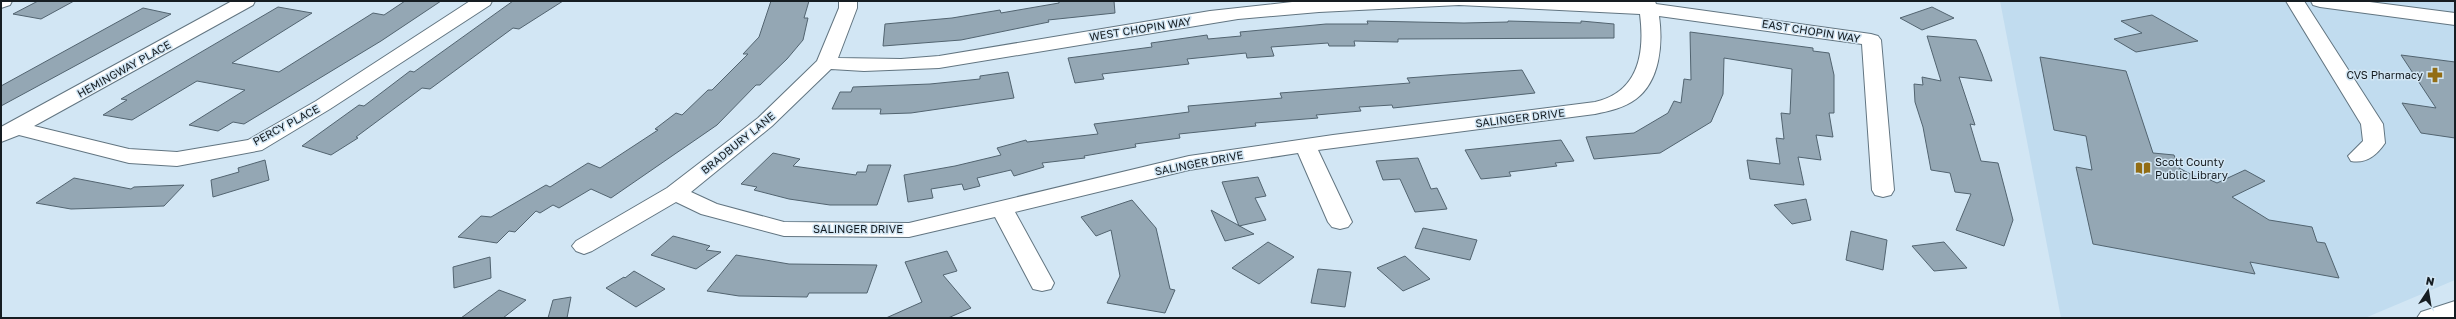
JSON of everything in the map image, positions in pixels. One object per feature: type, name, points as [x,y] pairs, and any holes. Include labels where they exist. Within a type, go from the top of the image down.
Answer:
[{"type":"street","name":"HEMINGWAY PLACE","points":[[9,132],[246,1]]},
{"type":"street","name":"PERCY PLACE","points":[[9,132],[128,156],[177,160],[254,144],[323,106],[482,1]]},
{"type":"street","name":"BRADBURY LANE","points":[[584,246],[675,193],[765,122],[826,63],[848,8],[848,1]]},
{"type":"street","name":"WEST CHOPIN WAY","points":[[826,63],[861,66],[908,65],[983,56],[1072,39],[1238,13],[1352,4],[1454,1]]},
{"type":"street","points":[[1464,1],[1647,5]]},
{"type":"street","points":[[2295,1],[2372,124],[2374,143],[2360,156]]},
{"type":"street","points":[[2320,1],[2455,19]]},
{"type":"street","name":"SALINGER DRIVE","points":[[675,193],[710,208],[784,229],[909,230],[1189,163],[1305,145],[1587,109],[1612,104],[1636,89],[1642,78],[1651,43],[1647,5]]},
{"type":"street","name":"EAST CHOPIN WAY","points":[[1647,5],[1871,40],[1883,190]]},
{"type":"street","points":[[1305,145],[1340,222]]},
{"type":"street","points":[[1001,208],[1042,283]]},
{"type":"street","points":[[2430,318],[2455,310]]},
{"type":"shaded area","points":[[2000,1],[2455,1],[2455,280],[2365,318],[2061,318]]},
{"type":"building","points":[[38,1],[74,1],[41,19],[13,14]]},
{"type":"building","points":[[405,1],[441,1],[381,41],[244,124],[233,122],[218,131],[189,125],[245,90],[197,81],[132,120],[103,115],[127,100],[121,99],[278,7],[312,13],[232,63],[279,72],[373,13],[384,15]]},
{"type":"building","points":[[513,1],[563,1],[519,29],[513,28],[430,89],[422,88],[356,137],[358,138],[331,155],[302,146],[359,105],[364,106],[410,71],[414,72]]},
{"type":"building","points":[[771,1],[809,1],[804,18],[808,18],[803,40],[787,59],[760,85],[756,85],[717,125],[611,198],[591,189],[559,208],[553,205],[540,213],[536,211],[515,232],[509,231],[497,243],[458,237],[481,216],[491,217],[546,185],[550,187],[588,163],[600,168],[658,130],[655,129],[676,113],[682,115],[708,90],[712,90],[748,54],[743,54],[759,37]]},
{"type":"building","points":[[1059,1],[1114,1],[1115,13],[1048,20],[1049,22],[961,40],[883,46],[885,24],[952,18],[1000,10],[1001,13],[1059,3]]},
{"type":"building","points":[[1932,7],[1954,18],[1922,30],[1900,18]]},
{"type":"building","points":[[143,8],[171,14],[1,106],[1,86]]},
{"type":"building","points":[[2152,15],[2198,41],[2136,52],[2114,39],[2142,33],[2121,21]]},
{"type":"building","points":[[1367,21],[1464,23],[1508,21],[1581,23],[1581,21],[1614,24],[1614,38],[1398,39],[1398,42],[1354,41],[1355,46],[1329,46],[1328,43],[1271,47],[1274,56],[1247,58],[1246,53],[1187,59],[1189,64],[1102,74],[1104,79],[1075,83],[1068,58],[1152,47],[1151,43],[1207,35],[1208,39],[1241,36],[1240,32],[1326,24],[1368,24]]},
{"type":"building","points":[[1690,32],[1813,48],[1813,51],[1829,53],[1834,75],[1834,113],[1829,113],[1833,137],[1816,135],[1821,160],[1798,157],[1804,185],[1750,179],[1747,160],[1780,164],[1776,138],[1784,139],[1781,113],[1790,114],[1792,69],[1724,58],[1723,94],[1711,122],[1660,153],[1594,159],[1586,137],[1634,133],[1668,113],[1674,101],[1681,103],[1684,79],[1691,80]]},
{"type":"building","points":[[1927,36],[1976,40],[1992,81],[1959,77],[1975,125],[1970,124],[1981,161],[1998,163],[2013,220],[2004,246],[1956,230],[1971,194],[1955,192],[1950,173],[1931,170],[1923,127],[1915,102],[1914,84],[1923,85],[1922,77],[1941,81]]},
{"type":"building","points":[[2401,55],[2455,62],[2455,138],[2421,133],[2402,103],[2436,108]]},
{"type":"building","name":"Scott County Public Library","points":[[2040,57],[2126,71],[2153,153],[2174,155],[2179,168],[2202,180],[2206,178],[2217,183],[2245,170],[2265,181],[2232,197],[2269,220],[2312,227],[2317,242],[2325,243],[2339,278],[2250,262],[2255,274],[2093,244],[2076,167],[2092,170],[2086,136],[2054,130]]},
{"type":"building","points":[[1522,70],[1535,93],[1393,108],[1392,105],[1359,107],[1361,111],[1316,115],[1318,118],[1255,123],[1256,126],[1179,134],[1180,138],[1135,144],[1136,147],[1084,156],[1085,158],[1042,163],[1044,167],[1014,176],[1011,170],[977,178],[980,186],[964,190],[962,184],[931,189],[933,198],[908,202],[904,175],[955,166],[1001,155],[997,148],[1026,140],[1027,142],[1098,134],[1094,124],[1189,112],[1188,106],[1282,98],[1280,93],[1410,83],[1407,78]]},
{"type":"building","points":[[1008,72],[1014,98],[911,113],[880,114],[881,109],[832,109],[840,92],[851,92],[853,87],[930,84],[980,79],[980,76]]},
{"type":"building","points":[[1561,140],[1574,161],[1555,163],[1557,166],[1509,172],[1511,176],[1481,179],[1465,150]]},
{"type":"building","points":[[773,153],[800,159],[793,166],[856,175],[857,172],[866,172],[868,165],[891,165],[877,205],[830,205],[789,199],[754,190],[757,187],[741,184]]},
{"type":"building","points":[[1418,158],[1431,189],[1437,188],[1447,209],[1415,212],[1400,179],[1383,180],[1376,161]]},
{"type":"building","points":[[265,160],[269,180],[213,197],[211,180],[239,172],[238,168]]},
{"type":"building","points":[[1258,177],[1266,196],[1255,198],[1266,220],[1239,226],[1222,182]]},
{"type":"building","points":[[74,178],[131,189],[134,187],[184,185],[164,206],[71,209],[36,203]]},
{"type":"building","points":[[1806,199],[1811,220],[1792,224],[1774,205]]},
{"type":"building","points":[[1132,200],[1156,228],[1170,289],[1175,290],[1165,313],[1107,303],[1120,276],[1111,230],[1096,236],[1081,217]]},
{"type":"building","points":[[1211,210],[1254,234],[1225,241]]},
{"type":"building","points":[[1423,228],[1477,240],[1470,260],[1415,248]]},
{"type":"building","points":[[1851,231],[1887,240],[1883,270],[1846,260]]},
{"type":"building","points":[[673,236],[710,246],[706,250],[721,252],[696,269],[651,255]]},
{"type":"building","points":[[1268,242],[1294,257],[1259,284],[1232,268]]},
{"type":"building","points":[[1944,242],[1967,268],[1934,271],[1912,246]]},
{"type":"building","points":[[947,251],[957,271],[943,275],[971,308],[948,318],[886,318],[922,302],[905,262]]},
{"type":"building","points":[[736,255],[789,264],[877,265],[867,293],[809,293],[807,297],[739,296],[707,291]]},
{"type":"building","points":[[1405,256],[1430,279],[1403,291],[1377,268]]},
{"type":"building","points":[[490,257],[491,278],[454,288],[453,267]]},
{"type":"building","points":[[1318,269],[1351,272],[1345,307],[1311,303]]},
{"type":"building","points":[[634,271],[665,289],[636,307],[606,288],[624,277],[625,278]]},
{"type":"building","points":[[499,290],[526,300],[503,318],[461,318]]},
{"type":"building","points":[[571,297],[567,318],[548,318],[553,300]]},
{"type":"place","name":"CVS Pharmacy","points":[[2435,75]]},
{"type":"place","name":"Scott County Public Library","points":[[2143,168]]}]
